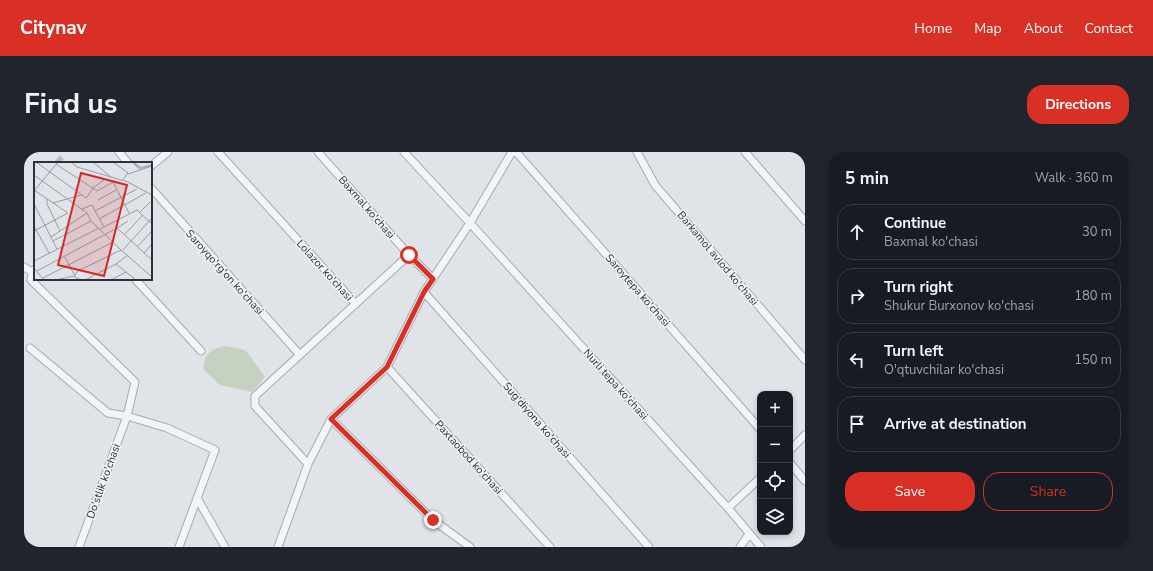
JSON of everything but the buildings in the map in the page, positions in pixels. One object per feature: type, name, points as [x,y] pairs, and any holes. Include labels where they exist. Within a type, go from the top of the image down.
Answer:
[{"type":"street","points":[[119,152],[127,162]]},
{"type":"street","points":[[152,165],[168,152]]},
{"type":"street","name":"Lolazor ko'chasi","points":[[218,152],[356,304],[255,396],[255,406],[308,464]]},
{"type":"street","name":"Baxmal ko'chasi","points":[[318,152],[409,255],[433,279]]},
{"type":"street","name":"Nurli tepa ko'chasi","points":[[404,152],[728,508],[761,547]]},
{"type":"street","points":[[278,547],[308,464],[331,419],[387,367],[424,292],[470,223],[512,152]]},
{"type":"street","name":"Saroytepa ko'chasi","points":[[516,152],[758,427]]},
{"type":"street","name":"Barkamol avlod ko'chasi","points":[[637,152],[656,185],[805,360]]},
{"type":"street","points":[[745,152],[805,221]]},
{"type":"street","name":"Saroyqo'rg'on ko'chasi","points":[[152,189],[300,356]]},
{"type":"street","points":[[356,304],[409,255]]},
{"type":"street","points":[[24,267],[34,270]]},
{"type":"street","name":"Do'stlik ko'chasi","points":[[34,270],[30,280],[135,382],[127,416],[79,547]]},
{"type":"street","points":[[136,280],[201,351]]},
{"type":"street","name":"Sug'diyona ko'chasi","points":[[424,292],[649,547]]},
{"type":"street","points":[[30,348],[108,413],[127,416],[168,428],[215,450],[179,547]]},
{"type":"street","name":"Paxtaobod ko'chasi","points":[[387,367],[550,547]]},
{"type":"street","points":[[331,419],[433,520],[470,547]]},
{"type":"street","points":[[793,447],[805,435]]},
{"type":"street","points":[[793,467],[805,481]]},
{"type":"street","points":[[728,508],[757,481]]},
{"type":"street","points":[[197,498],[225,547]]},
{"type":"street","points":[[740,547],[750,534]]},
{"type":"green space","points":[[224,346],[242,349],[247,352],[265,377],[252,392],[220,385],[203,369],[205,360],[209,353]]},
{"type":"route","points":[[409,255],[433,279],[424,292],[387,367],[331,419],[433,520]]}]
